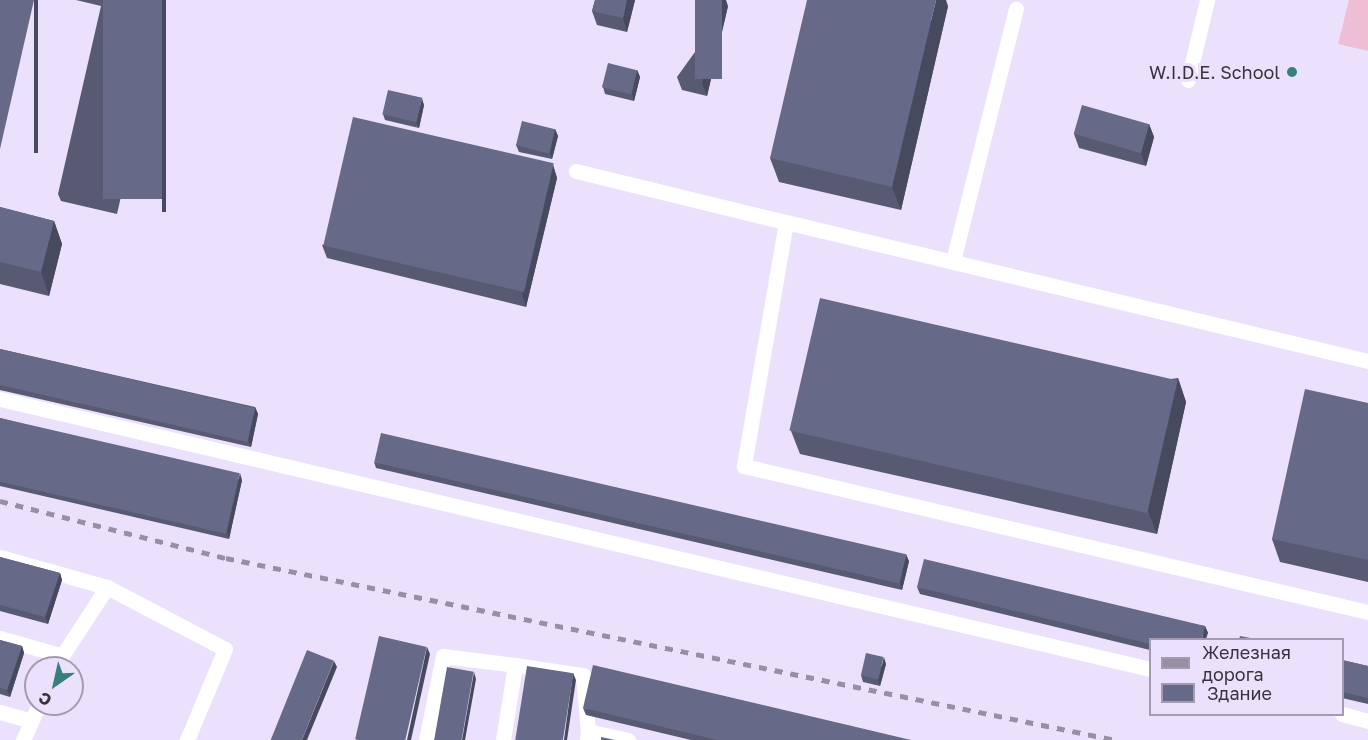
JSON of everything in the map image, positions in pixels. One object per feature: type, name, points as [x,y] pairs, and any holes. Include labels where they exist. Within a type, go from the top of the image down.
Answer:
[{"type":"lane","points":[[1188,80],[1207,0]]},
{"type":"lane","points":[[953,261],[1016,9]]},
{"type":"lane","points":[[576,171],[1368,361]]},
{"type":"lane","points":[[786,222],[744,466],[1368,612]]},
{"type":"lane","points":[[0,399],[1149,669]]},
{"type":"lane","points":[[0,557],[106,587],[225,650],[187,740]]},
{"type":"lane","points":[[60,656],[106,587]]},
{"type":"lane","points":[[0,638],[45,656]]},
{"type":"lane","points":[[426,740],[443,657],[515,664],[583,675],[587,735],[628,740]]},
{"type":"lane","points":[[503,740],[515,664]]},
{"type":"lane","points":[[0,712],[31,721]]},
{"type":"lane","points":[[1344,715],[1368,721]]},
{"type":"lane","points":[[23,740],[33,716]]},
{"type":"shaded area","points":[[1349,0],[1368,0],[1368,51],[1338,44]]},
{"type":"building","points":[[0,0],[34,0],[0,149]]},
{"type":"building","points":[[103,0],[162,0],[162,199],[103,199]]},
{"type":"building","points":[[595,0],[627,0],[623,18],[592,11]]},
{"type":"building","points":[[695,0],[722,0],[722,79],[695,79]]},
{"type":"building","points":[[807,0],[936,0],[892,187],[770,158]]},
{"type":"building","points":[[608,63],[637,70],[631,95],[602,87]]},
{"type":"building","points":[[388,90],[422,98],[416,122],[382,114]]},
{"type":"building","points":[[1082,105],[1149,124],[1141,153],[1074,134]]},
{"type":"building","points":[[353,117],[554,163],[524,292],[323,246]]},
{"type":"building","points":[[522,121],[555,129],[549,153],[516,145]]},
{"type":"building","points":[[0,207],[54,221],[41,272],[0,262]]},
{"type":"building","points":[[820,298],[1178,381],[1147,513],[789,431]]},
{"type":"building","points":[[0,349],[255,408],[247,442],[0,385]]},
{"type":"building","points":[[1305,389],[1368,403],[1368,560],[1272,539]]},
{"type":"building","points":[[0,418],[240,473],[226,534],[0,482]]},
{"type":"building","points":[[381,433],[906,554],[899,583],[374,462]]},
{"type":"building","points":[[0,557],[60,573],[45,617],[0,605]]},
{"type":"building","points":[[924,559],[1205,626],[1202,638],[1149,638],[1149,644],[917,587]]},
{"type":"building","points":[[379,636],[427,647],[405,740],[355,739]]},
{"type":"building","points":[[0,640],[22,646],[7,690],[0,688]]},
{"type":"building","points":[[307,650],[334,661],[302,740],[271,740]]},
{"type":"building","points":[[866,653],[884,657],[878,679],[861,675]]},
{"type":"building","points":[[1344,660],[1368,666],[1368,698],[1344,692]]},
{"type":"building","points":[[593,665],[911,740],[717,740],[583,708]]},
{"type":"building","points":[[527,666],[573,673],[563,740],[515,740]]},
{"type":"building","points":[[447,667],[474,672],[462,740],[434,740]]},
{"type":"railway","points":[[0,501],[226,558],[1116,740]]},
{"type":"place","name":"W.I.D.E. School","points":[[1292,72]]}]
